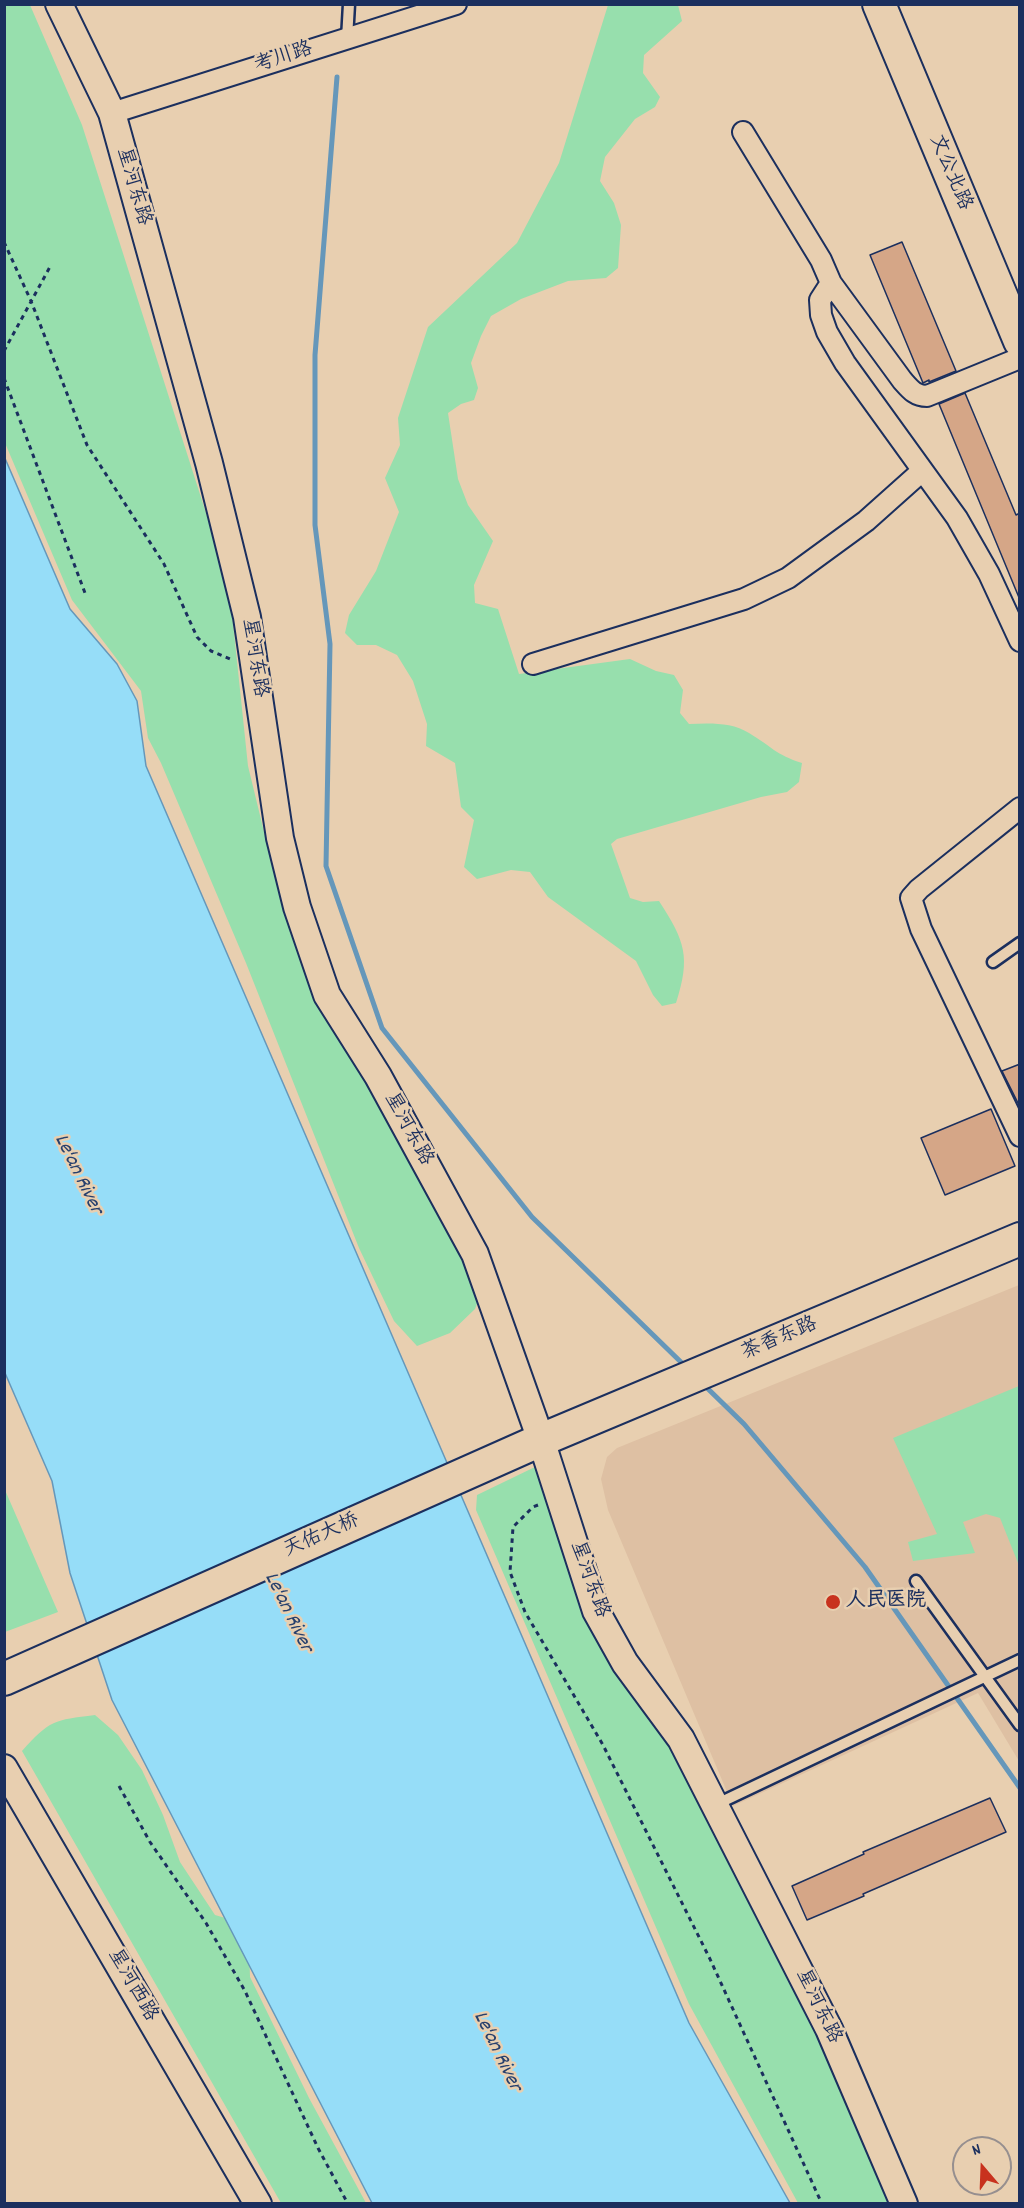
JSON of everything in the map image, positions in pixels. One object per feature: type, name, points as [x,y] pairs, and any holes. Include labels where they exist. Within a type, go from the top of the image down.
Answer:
[{"type":"main road","name":"文公北路","points":[[879,4],[1020,341]]},
{"type":"main road","name":"茶香东路","points":[[541,1440],[1020,1239]]},
{"type":"main road","name":"天佑大桥","points":[[4,1679],[541,1440]]},
{"type":"street","name":"星河东路","points":[[59,4],[112,113],[209,464],[247,617],[280,838],[297,907],[327,996],[378,1077],[475,1254],[541,1440],[596,1611],[625,1663],[681,1739],[829,2029],[904,2204]]},
{"type":"street","name":"考川路","points":[[112,113],[456,4]]},
{"type":"street","points":[[743,132],[821,260],[831,283],[902,380],[918,396],[927,396],[1020,358]]},
{"type":"street","points":[[831,283],[820,300],[821,315],[827,332],[845,363],[957,518],[978,555],[1020,641]]},
{"type":"street","points":[[533,664],[744,599],[788,578],[866,521],[922,471]]},
{"type":"street","points":[[1020,808],[919,889],[911,898],[921,929],[1020,1136]]},
{"type":"street","name":"星河西路","points":[[4,1768],[258,2204]]},
{"type":"lane","points":[[347,39],[350,4]]},
{"type":"lane","points":[[993,962],[1020,944]]},
{"type":"lane","points":[[916,1581],[1020,1725]]},
{"type":"lane","points":[[715,1805],[1020,1660]]},
{"type":"path","points":[[4,243],[31,301],[87,445],[164,564],[197,637],[211,651],[255,668]]},
{"type":"path","points":[[4,351],[51,265]]},
{"type":"path","points":[[4,378],[85,593]]},
{"type":"path","points":[[560,1498],[533,1507],[513,1527],[510,1572],[525,1612],[603,1745],[710,1959],[822,2204]]},
{"type":"path","points":[[119,1786],[150,1842],[206,1923],[245,1990],[318,2148],[348,2204]]},
{"type":"shaded area","name":"人民医院","points":[[1019,1285],[1019,1761],[978,1693],[733,1806],[608,1510],[601,1479],[607,1457],[617,1448]]},
{"type":"green space","points":[[4,5],[30,5],[82,125],[229,585],[248,766],[275,877],[313,991],[367,1080],[482,1290],[475,1309],[450,1333],[417,1346],[394,1321],[359,1248],[246,963],[161,763],[148,738],[141,691],[72,600],[5,443]]},
{"type":"green space","points":[[608,5],[678,5],[682,21],[644,55],[643,73],[660,97],[655,107],[635,119],[605,157],[600,181],[614,203],[621,225],[618,268],[606,278],[568,281],[521,299],[491,316],[471,363],[478,388],[474,400],[461,404],[448,413],[458,479],[468,505],[493,541],[474,585],[475,603],[498,609],[519,674],[630,659],[656,671],[674,675],[683,690],[680,713],[689,724],[728,725],[742,729],[780,753],[802,763],[799,782],[787,792],[761,797],[617,839],[611,844],[630,898],[643,902],[659,901],[680,939],[684,961],[681,987],[676,1003],[662,1006],[653,995],[636,961],[548,897],[530,872],[511,870],[477,879],[464,867],[474,820],[461,807],[455,763],[426,746],[427,724],[413,681],[397,655],[376,645],[357,645],[345,633],[349,615],[376,571],[399,512],[385,478],[400,445],[398,418],[428,327],[517,243],[559,163]]},
{"type":"green space","points":[[1019,1386],[1019,1562],[1000,1518],[986,1514],[963,1522],[975,1553],[913,1561],[908,1542],[937,1534],[893,1438]]},
{"type":"green space","points":[[537,1466],[623,1637],[705,1770],[896,2203],[798,2203],[689,2004],[476,1510],[477,1495]]},
{"type":"green space","points":[[5,1490],[58,1612],[4,1632]]},
{"type":"green space","points":[[95,1715],[118,1735],[142,1770],[163,1815],[180,1862],[215,1915],[239,1922],[249,1946],[250,1977],[309,2098],[366,2203],[281,2203],[22,1751],[39,1733],[54,1723],[70,1718]]},
{"type":"water","name":"Le'an River","points":[[4,456],[70,609],[117,664],[137,701],[146,766],[689,2023],[790,2203],[372,2203],[112,1700],[70,1573],[52,1481],[5,1373]]},
{"type":"building","points":[[902,242],[956,371],[929,382],[929,380],[923,383],[870,255]]},
{"type":"building","points":[[965,393],[1016,515],[1020,513],[1020,600],[939,404]]},
{"type":"building","points":[[1020,1064],[1020,1107],[1002,1071]]},
{"type":"building","points":[[991,1109],[1015,1166],[945,1195],[921,1138]]},
{"type":"building","points":[[990,1798],[1006,1832],[807,1920],[792,1886],[864,1854],[863,1852]]},
{"type":"waterway","points":[[337,77],[315,355],[315,525],[330,644],[326,866],[382,1028],[532,1217],[687,1368]]},
{"type":"waterway","points":[[702,1383],[744,1424],[865,1567],[1020,1788]]},
{"type":"place","name":"人民医院","points":[[833,1602]]}]
